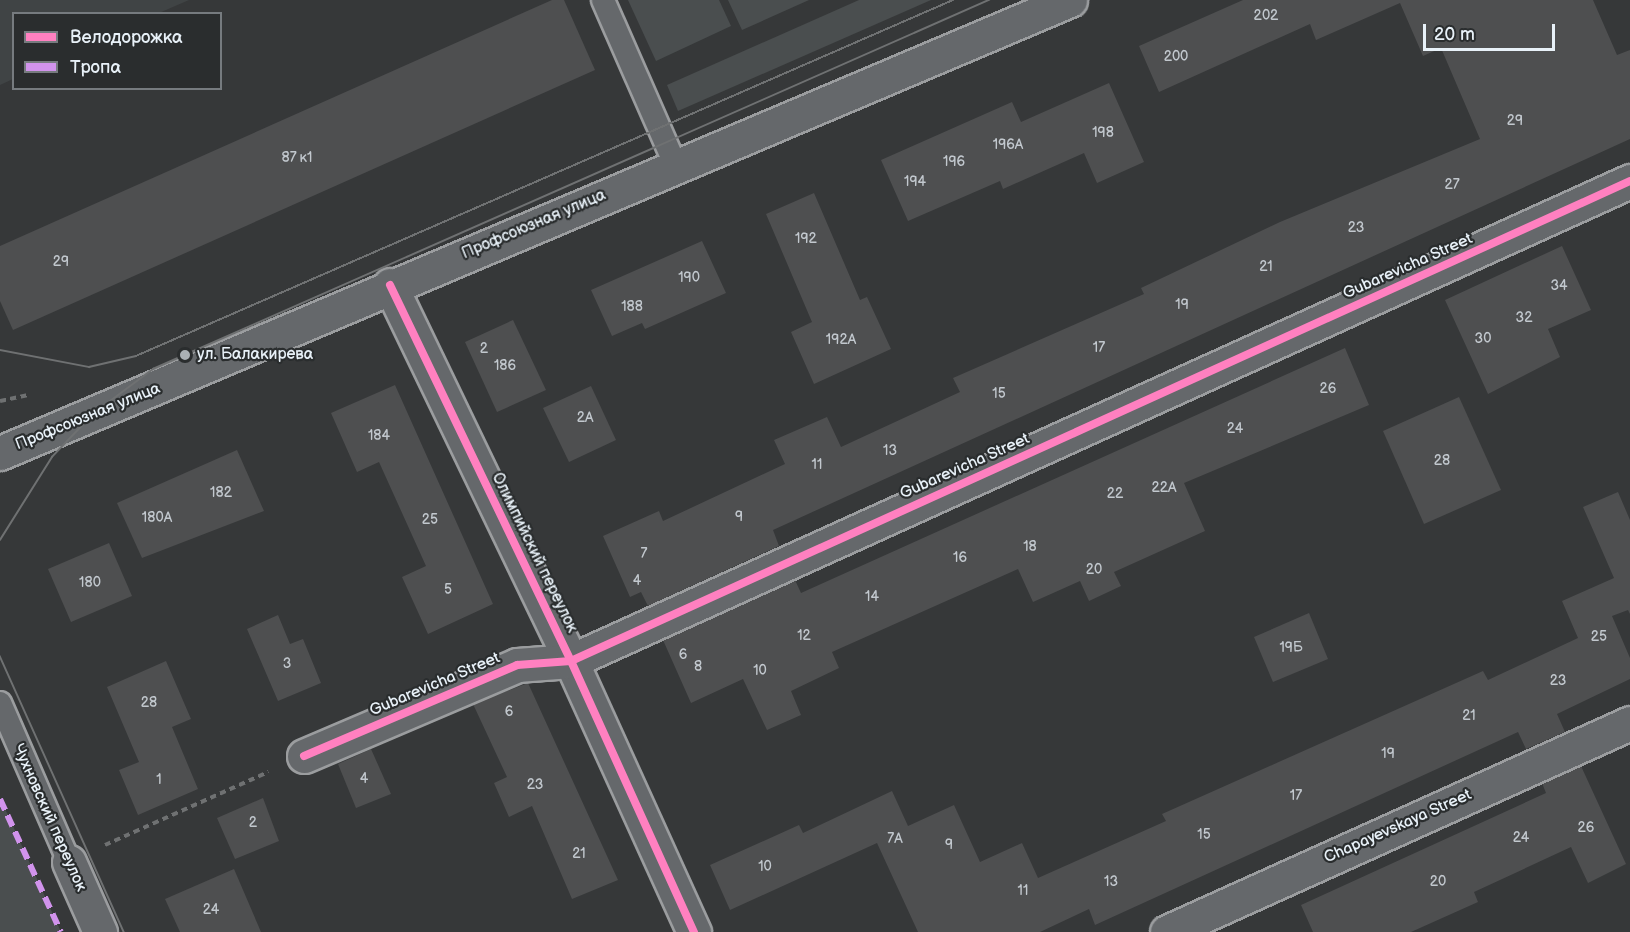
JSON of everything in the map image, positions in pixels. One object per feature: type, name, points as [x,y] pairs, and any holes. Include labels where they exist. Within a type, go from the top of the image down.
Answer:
[{"type":"street","name":"Профсоюзная улица","points":[[0,453],[390,285],[1070,0]]},
{"type":"street","name":"Gubarevicha Street","points":[[304,756],[517,665],[571,661],[1630,181]]},
{"type":"street","name":"Олимпийский переулок","points":[[390,285],[571,661],[693,932]]},
{"type":"street","name":"Chapayevskaya Street","points":[[1167,932],[1630,723]]},
{"type":"street","name":"Чухновский переулок","points":[[69,862],[100,932]]},
{"type":"lane","points":[[603,0],[676,166]]},
{"type":"lane","name":"Чухновский переулок","points":[[0,703],[69,862]]},
{"type":"path","points":[[69,862],[304,756]]},
{"type":"shaded area","points":[[0,0],[189,0],[161,12],[12,12],[12,79],[0,85]]},
{"type":"shaded area","points":[[628,0],[719,0],[731,26],[656,61]]},
{"type":"shaded area","points":[[728,0],[809,0],[742,30]]},
{"type":"shaded area","points":[[859,0],[931,0],[678,111],[667,85]]},
{"type":"shaded area","points":[[0,799],[8,815],[61,932],[0,932]]},
{"type":"building","points":[[552,0],[564,0],[595,70],[13,330],[0,301],[0,246]]},
{"type":"building","points":[[1243,0],[1593,0],[1617,55],[1630,50],[1630,139],[773,530],[779,546],[648,606],[641,592],[630,597],[603,536],[659,511],[663,521],[785,464],[774,440],[827,417],[841,447],[960,392],[953,378],[1144,294],[1141,288],[1280,222],[1480,139],[1441,48],[1423,56],[1400,3],[1316,40],[1310,24],[1159,92],[1139,46]]},
{"type":"building","points":[[1109,83],[1144,162],[1097,183],[1084,153],[1003,189],[1000,181],[908,221],[881,160],[1012,102],[1021,122]]},
{"type":"building","points":[[814,193],[860,300],[867,297],[891,349],[814,384],[791,332],[812,322],[766,214]]},
{"type":"building","points":[[702,241],[726,293],[645,329],[642,323],[612,336],[591,290]]},
{"type":"building","points":[[1562,246],[1591,310],[1548,329],[1560,357],[1488,394],[1445,300]]},
{"type":"building","points":[[513,320],[546,390],[497,412],[465,342]]},
{"type":"building","points":[[1345,348],[1369,405],[1184,483],[1205,531],[1114,572],[1121,586],[1089,601],[1080,581],[1033,602],[1018,569],[832,652],[839,668],[791,691],[801,715],[767,730],[743,679],[691,703],[663,640],[795,580],[801,593]]},
{"type":"building","points":[[395,385],[493,604],[428,634],[402,577],[426,566],[379,462],[357,472],[331,413]]},
{"type":"building","points":[[591,386],[616,440],[569,462],[543,408]]},
{"type":"building","points":[[1459,397],[1501,490],[1424,524],[1383,431]]},
{"type":"building","points":[[237,450],[264,511],[142,558],[117,503]]},
{"type":"building","points":[[1618,492],[1630,520],[1630,614],[1628,610],[1612,616],[1630,658],[1630,679],[1557,714],[1565,732],[1526,749],[1518,732],[1095,925],[1089,909],[1040,932],[918,932],[877,843],[730,910],[710,865],[799,825],[803,833],[892,791],[908,826],[954,805],[980,862],[1022,843],[1038,878],[1166,821],[1162,814],[1483,671],[1488,680],[1578,638],[1562,601],[1614,578],[1583,507]]},
{"type":"building","points":[[109,543],[132,596],[71,622],[48,569]]},
{"type":"building","points":[[1309,613],[1328,659],[1273,682],[1254,637]]},
{"type":"building","points":[[278,615],[290,644],[303,639],[321,683],[278,701],[247,629]]},
{"type":"building","points":[[166,661],[191,719],[172,727],[198,789],[138,815],[119,770],[139,762],[107,687]]},
{"type":"building","points":[[528,683],[618,880],[572,899],[532,806],[509,817],[494,783],[507,777],[473,704]]},
{"type":"building","points":[[371,749],[391,794],[356,808],[338,764]]},
{"type":"building","points":[[1581,766],[1626,864],[1588,883],[1571,847],[1474,892],[1478,902],[1411,932],[1313,932],[1301,905],[1546,793],[1542,783]]},
{"type":"building","points":[[263,798],[279,841],[235,859],[217,818]]},
{"type":"building","points":[[234,869],[261,932],[180,932],[165,899]]},
{"type":"tram line","points":[[0,350],[89,367],[136,356],[953,0]]},
{"type":"tram line","points":[[0,540],[52,457],[94,413],[153,369],[989,0]]},
{"type":"tram line","points":[[0,656],[124,932]]},
{"type":"marked path","points":[[0,799],[61,932]]},
{"type":"cycle path","points":[[304,756],[517,665],[571,661],[1630,181]]},
{"type":"cycle path","points":[[390,285],[571,661],[694,932]]},
{"type":"place","name":"ул. Балакирева","points":[[185,355]]}]
